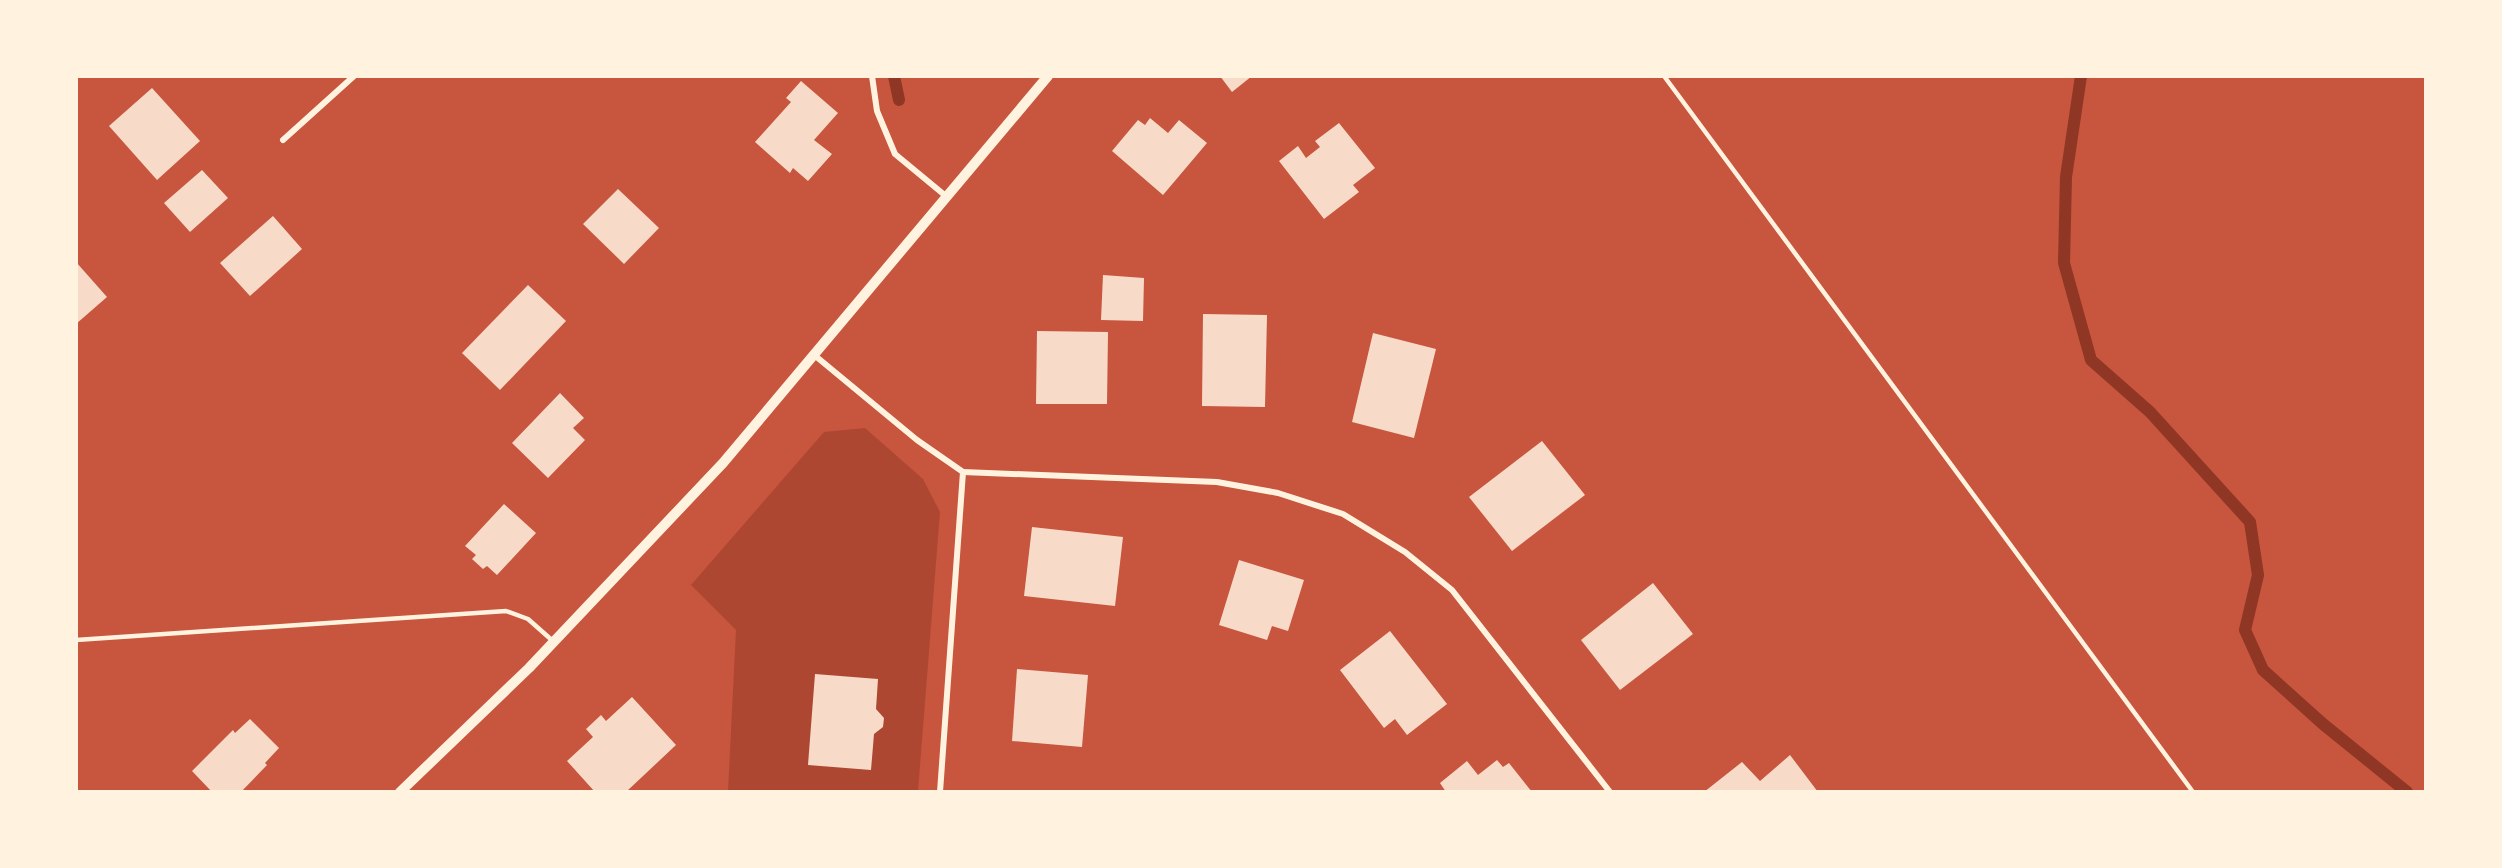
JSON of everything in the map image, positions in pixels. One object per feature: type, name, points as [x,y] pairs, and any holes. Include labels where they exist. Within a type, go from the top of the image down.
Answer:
[{"type":"street","points":[[283,140],[354,76]]},
{"type":"street","points":[[872,76],[877,111],[895,154],[947,197]]},
{"type":"street","points":[[400,792],[554,642],[723,463],[1048,76]]},
{"type":"street","points":[[813,354],[917,440],[963,472],[1217,482],[1278,493],[1343,514],[1405,552],[1452,590],[1610,792]]},
{"type":"street","points":[[940,792],[963,472]]},
{"type":"lane","points":[[1664,76],[2193,792]]},
{"type":"lane","points":[[76,640],[506,611],[528,619],[554,642]]},
{"type":"shaded area","points":[[865,428],[923,479],[940,512],[918,791],[728,791],[736,630],[691,585],[824,432]]},
{"type":"building","points":[[1220,76],[1252,76],[1232,92]]},
{"type":"building","points":[[801,81],[838,113],[814,140],[832,154],[808,181],[793,168],[790,173],[755,142],[791,102],[786,98]]},
{"type":"building","points":[[152,88],[200,141],[157,180],[109,126]]},
{"type":"building","points":[[1150,118],[1168,133],[1179,120],[1207,143],[1163,195],[1112,151],[1138,120],[1145,125]]},
{"type":"building","points":[[1339,123],[1375,168],[1353,185],[1359,192],[1324,219],[1279,161],[1298,146],[1306,158],[1320,147],[1315,141]]},
{"type":"building","points":[[202,170],[228,198],[190,232],[164,203]]},
{"type":"building","points":[[618,189],[659,228],[624,264],[583,224]]},
{"type":"building","points":[[273,216],[302,249],[250,296],[220,263]]},
{"type":"building","points":[[76,262],[107,297],[76,324]]},
{"type":"building","points":[[1103,275],[1144,278],[1143,321],[1101,320]]},
{"type":"building","points":[[528,285],[566,321],[500,390],[462,353]]},
{"type":"building","points":[[1203,314],[1267,315],[1265,407],[1202,406]]},
{"type":"building","points":[[1037,331],[1108,332],[1107,404],[1036,404]]},
{"type":"building","points":[[1373,333],[1436,349],[1414,438],[1352,422]]},
{"type":"building","points":[[560,393],[584,418],[573,428],[585,440],[548,478],[512,443]]},
{"type":"building","points":[[1542,441],[1585,495],[1512,551],[1469,497]]},
{"type":"building","points":[[504,504],[536,533],[497,575],[487,566],[483,569],[472,559],[476,555],[465,546]]},
{"type":"building","points":[[1032,527],[1123,537],[1115,606],[1024,596]]},
{"type":"building","points":[[1239,560],[1304,580],[1288,631],[1272,626],[1267,640],[1219,625]]},
{"type":"building","points":[[1653,583],[1693,634],[1620,690],[1581,640]]},
{"type":"building","points":[[1390,631],[1447,704],[1407,735],[1395,719],[1384,728],[1340,670]]},
{"type":"building","points":[[1017,669],[1088,675],[1082,747],[1012,741]]},
{"type":"building","points":[[815,674],[878,679],[876,709],[884,718],[883,727],[874,734],[871,770],[808,765]]},
{"type":"building","points":[[632,697],[676,745],[626,792],[595,792],[567,761],[593,737],[586,729],[601,715],[606,721]]},
{"type":"building","points":[[250,719],[279,748],[265,763],[267,765],[241,792],[212,792],[192,771],[233,730],[235,733]]},
{"type":"building","points":[[1790,755],[1818,792],[1704,792],[1742,762],[1760,781]]},
{"type":"building","points":[[1497,760],[1503,767],[1509,763],[1532,792],[1446,792],[1440,783],[1467,761],[1478,775]]},
{"type":"waterway","points":[[894,76],[899,100]]},
{"type":"waterway","points":[[2081,76],[2066,177],[2064,263],[2091,360],[2150,412],[2250,522],[2258,575],[2245,630],[2263,670],[2323,724],[2407,792]]}]
